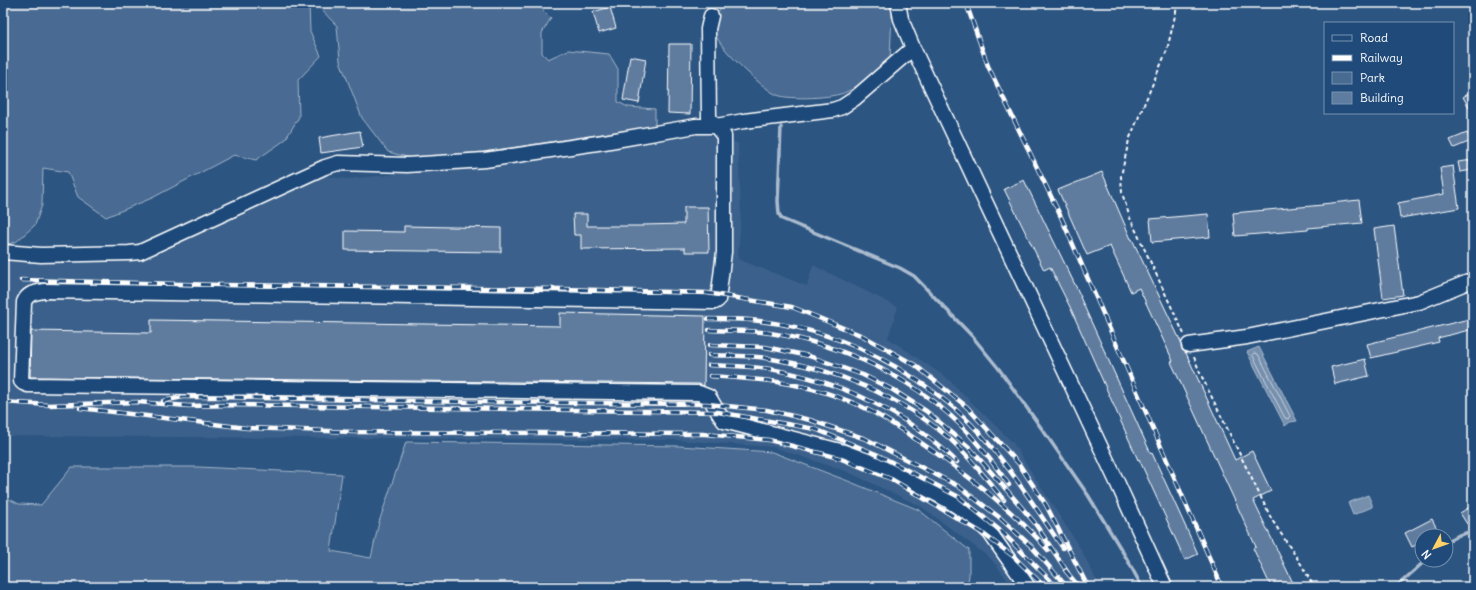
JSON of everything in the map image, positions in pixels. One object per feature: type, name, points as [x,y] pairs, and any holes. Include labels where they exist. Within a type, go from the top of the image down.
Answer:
[{"type":"street","points":[[898,3],[901,19],[913,48],[1114,475],[1165,587]]},
{"type":"street","points":[[711,16],[708,29],[710,118],[724,136],[724,252],[718,300],[715,302],[44,291],[26,296],[24,302],[21,380],[23,384],[699,393],[709,397],[724,421],[844,452],[892,470],[946,499],[972,516],[990,533],[1028,587]]},
{"type":"street","points":[[3,252],[41,255],[140,252],[318,170],[338,163],[407,165],[485,160],[696,126],[716,126],[744,120],[833,110],[842,107],[854,99],[913,48]]},
{"type":"street","points":[[1189,345],[1247,337],[1420,302],[1473,280]]},
{"type":"path","points":[[1178,3],[1168,50],[1129,140],[1121,176],[1122,193],[1130,218],[1189,345],[1200,373],[1272,520],[1301,564],[1314,587]]},
{"type":"shaded area","points":[[697,132],[738,143],[741,213],[738,259],[807,286],[813,265],[898,307],[888,338],[947,378],[1013,443],[1080,548],[1100,587],[1013,587],[991,559],[922,507],[848,472],[773,447],[677,440],[3,436],[3,259],[42,260],[137,258],[324,176],[348,179],[487,165]]},
{"type":"green space","points":[[3,3],[309,3],[310,31],[321,56],[298,80],[299,117],[285,140],[256,160],[234,155],[152,198],[106,217],[78,197],[68,172],[43,168],[42,205],[35,225],[16,242],[3,245]]},
{"type":"green space","points":[[315,3],[533,3],[538,5],[551,18],[542,33],[542,53],[548,59],[568,50],[609,54],[618,69],[618,102],[628,107],[655,109],[655,126],[483,152],[411,158],[388,152],[362,118],[340,61],[337,26]]},
{"type":"green space","points":[[724,3],[891,3],[890,59],[864,82],[840,94],[801,98],[783,97],[777,95],[761,84],[740,65],[715,35],[713,28],[714,21]]},
{"type":"green space","points":[[406,442],[679,446],[772,452],[919,510],[969,550],[969,576],[967,587],[3,587],[3,496],[19,504],[41,505],[72,467],[198,467],[342,474],[331,551],[371,558],[379,522]]},
{"type":"water","points":[[1259,347],[1297,421],[1290,422],[1285,426],[1247,352]]},
{"type":"water","points":[[1368,495],[1372,507],[1353,515],[1348,503]]},
{"type":"building","points":[[610,7],[616,28],[599,33],[593,12]]},
{"type":"building","points":[[669,44],[691,44],[690,114],[668,113]]},
{"type":"building","points":[[630,56],[646,59],[639,103],[623,100]]},
{"type":"building","points":[[1473,91],[1473,114],[1463,97]]},
{"type":"building","points":[[360,131],[363,147],[321,153],[319,138]]},
{"type":"building","points":[[1467,133],[1471,141],[1454,148],[1450,140]]},
{"type":"building","points":[[1473,160],[1473,170],[1460,172],[1458,162]]},
{"type":"building","points":[[1453,166],[1459,208],[1400,218],[1398,203],[1444,194],[1440,168]]},
{"type":"building","points":[[1102,172],[1131,239],[1181,342],[1182,350],[1186,353],[1235,460],[1252,451],[1271,491],[1253,500],[1295,587],[1271,587],[1253,548],[1256,547],[1171,362],[1173,361],[1139,288],[1131,292],[1110,246],[1087,255],[1058,190]]},
{"type":"building","points":[[1024,180],[1081,297],[1151,454],[1152,453],[1198,554],[1185,560],[1139,459],[1138,460],[1070,307],[1050,267],[1044,270],[1004,189]]},
{"type":"building","points":[[1359,200],[1362,223],[1308,228],[1308,230],[1235,236],[1233,213],[1323,205],[1322,204]]},
{"type":"building","points":[[684,207],[708,207],[709,252],[685,252],[685,248],[581,249],[581,235],[574,235],[573,214],[587,214],[587,226],[684,224]]},
{"type":"building","points":[[1208,214],[1210,237],[1152,242],[1150,219]]},
{"type":"building","points":[[404,226],[501,228],[501,252],[345,250],[345,231],[404,232]]},
{"type":"building","points":[[1394,226],[1403,295],[1383,298],[1374,229]]},
{"type":"building","points":[[560,313],[705,316],[704,386],[699,384],[30,377],[31,331],[151,333],[151,320],[560,326]]},
{"type":"building","points":[[1473,318],[1473,329],[1438,338],[1439,342],[1371,358],[1367,344]]},
{"type":"building","points":[[1365,359],[1369,376],[1335,384],[1331,367]]},
{"type":"building","points":[[1473,505],[1473,520],[1467,524],[1460,513]]},
{"type":"building","points":[[1432,519],[1436,528],[1415,528]]},
{"type":"building","points":[[1414,528],[1414,546],[1412,547],[1405,533]]},
{"type":"waterway","points":[[781,127],[778,201],[779,214],[782,219],[900,268],[914,276],[972,336],[999,369],[1088,495],[1127,559],[1142,587]]},
{"type":"waterway","points":[[1454,538],[1473,531]]},
{"type":"waterway","points":[[1396,587],[1417,568]]},
{"type":"railway","points":[[966,3],[988,66],[1061,217],[1222,587]]},
{"type":"railway","points":[[21,280],[221,285],[563,289],[707,293],[792,307],[863,336],[915,365],[967,407],[1019,464],[1046,505],[1088,587]]},
{"type":"railway","points":[[708,319],[745,320],[773,323],[816,332],[858,347],[917,380],[952,406],[984,438],[1020,484],[1063,548]]},
{"type":"railway","points":[[709,330],[762,332],[798,338],[825,346],[879,368],[904,381],[928,397],[950,415],[970,435],[1009,485]]},
{"type":"railway","points":[[710,345],[765,347],[809,356],[863,375],[893,390],[926,411],[969,447],[1034,522],[1068,573]]},
{"type":"railway","points":[[709,355],[772,359],[820,370],[867,387],[911,410],[950,439],[1004,500]]},
{"type":"railway","points":[[709,365],[770,369],[796,374],[846,391],[871,401],[916,428],[957,462]]},
{"type":"railway","points":[[710,376],[792,384],[825,392],[866,409],[911,436],[979,485],[1022,523],[1048,550]]},
{"type":"railway","points":[[163,401],[183,397],[216,397],[476,402],[707,404],[767,410],[810,420],[866,439],[958,486],[999,517],[1031,546],[1067,587]]},
{"type":"railway","points":[[3,402],[49,405],[137,402],[188,406],[236,405],[718,412],[815,429],[876,454],[959,497],[1003,533],[1057,587]]},
{"type":"railway","points":[[80,408],[247,428],[354,432],[705,434],[769,440],[839,458],[891,479],[982,533],[1013,556],[1045,587]]},
{"type":"railway","points":[[1065,570],[1079,587]]}]
